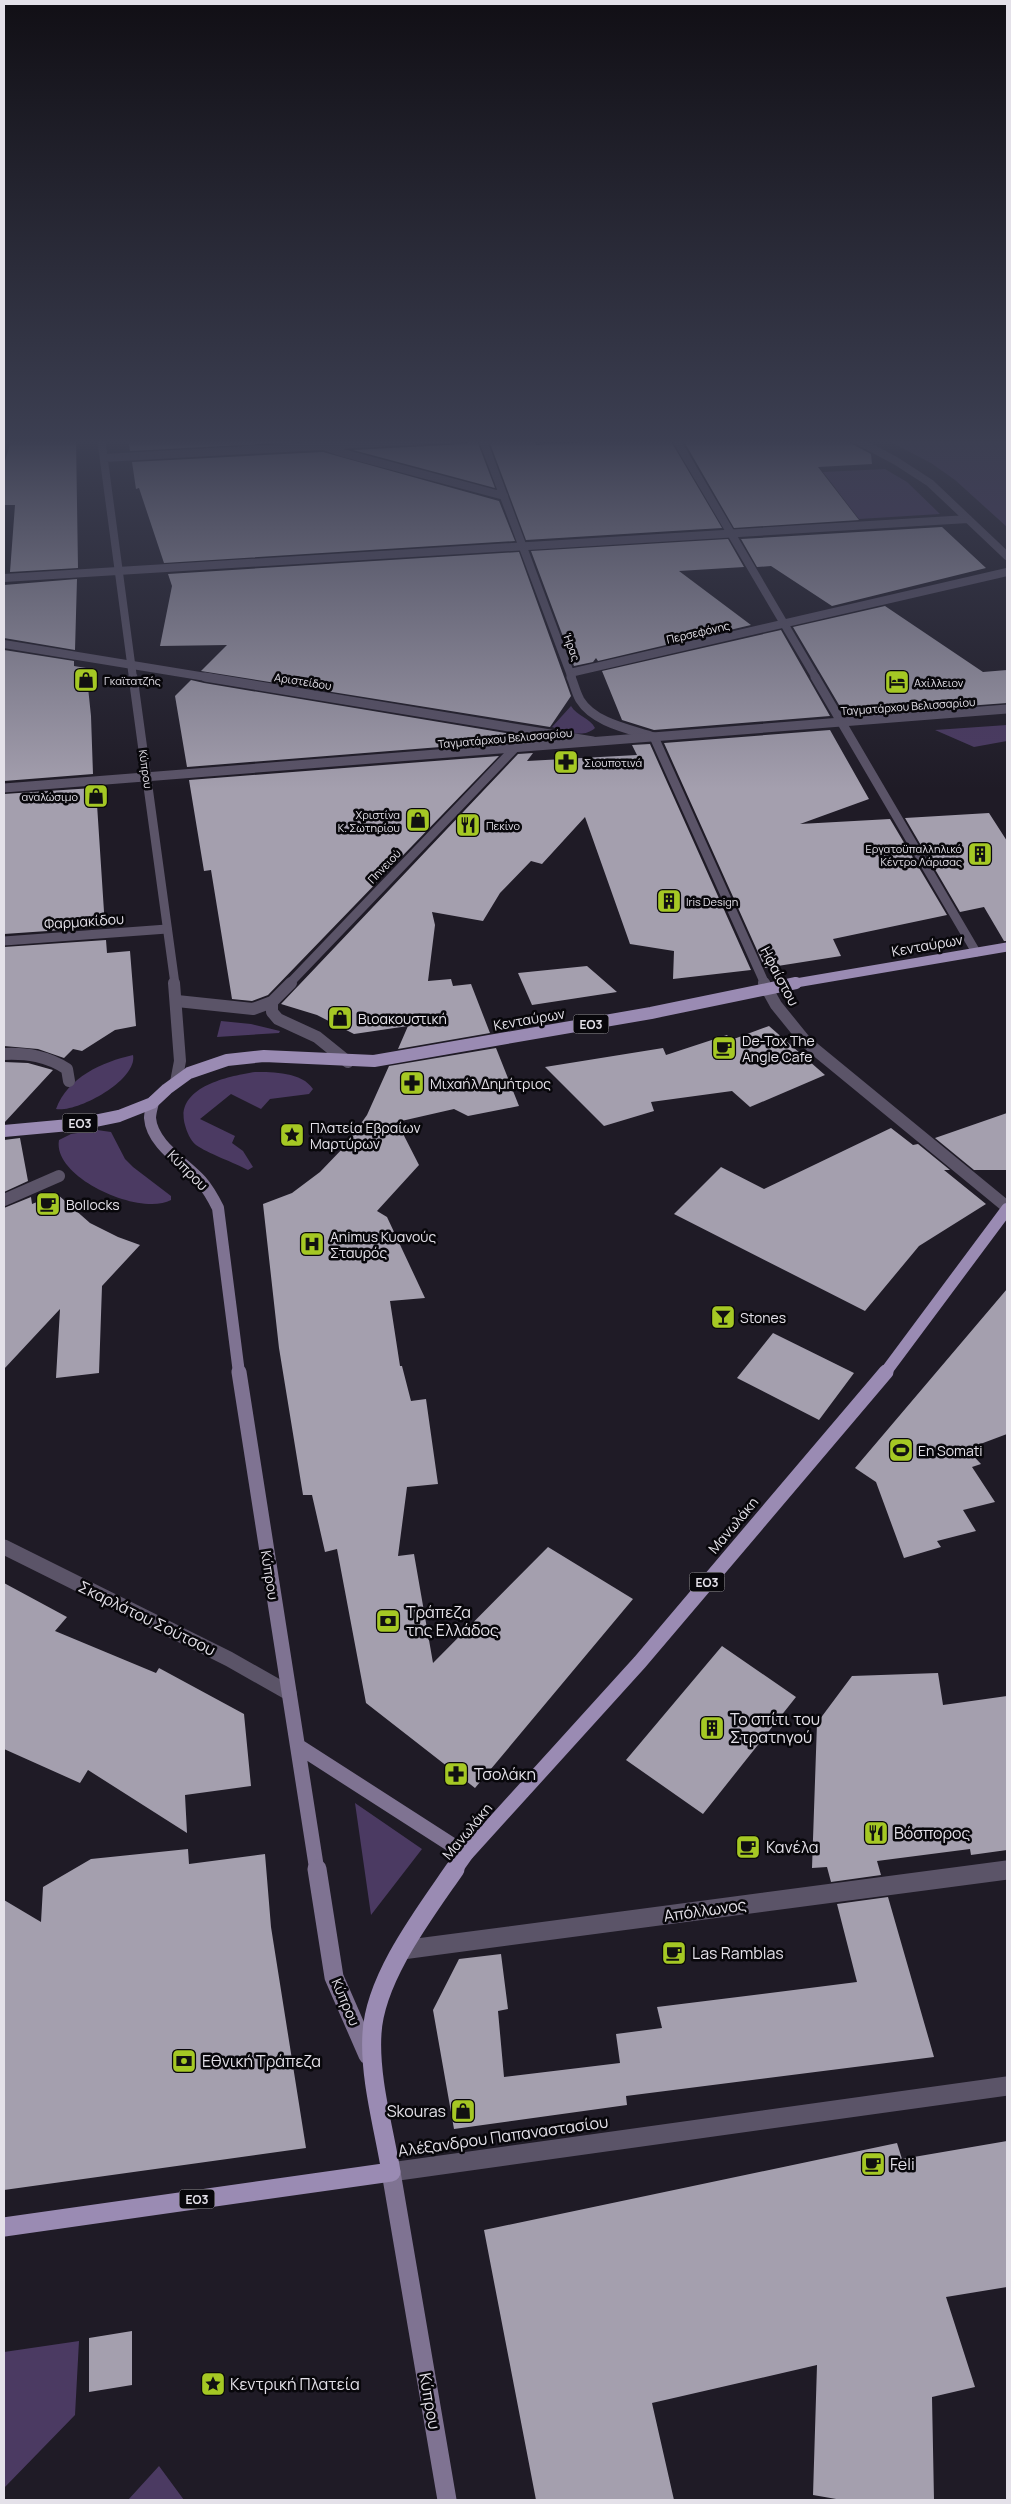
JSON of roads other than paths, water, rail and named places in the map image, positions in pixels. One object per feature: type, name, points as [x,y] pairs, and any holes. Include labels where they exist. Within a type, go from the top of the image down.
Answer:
[{"type":"main road","name":"Κενταύρων","points":[[153,1102],[176,1082],[210,1065],[253,1056],[348,1062],[374,1061],[651,1013],[767,989],[1007,947]]},
{"type":"main road","name":"ΕΟ3","points":[[4,1131],[84,1123],[132,1111],[153,1102]]},
{"type":"main road","name":"Κύπρου","points":[[153,1102],[150,1120],[159,1141],[199,1177],[214,1197],[218,1208],[234,1336],[334,1977],[372,2064]]},
{"type":"main road","name":"Μανωλάκη","points":[[402,1950],[466,1854],[640,1662],[890,1368],[1007,1208]]},
{"type":"main road","points":[[298,1746],[466,1854]]},
{"type":"main road","name":"Κύπρου","points":[[402,1950],[390,1971],[377,2002],[372,2033],[372,2064],[447,2500]]},
{"type":"main road","name":"Αλέξανδρου Παπαναστασίου","points":[[4,2226],[391,2172]]},
{"type":"street","name":"Κύπρου","points":[[116,555],[177,1001],[180,1061],[176,1082]]},
{"type":"street","points":[[4,578],[379,555]]},
{"type":"street","name":"Ήρας","points":[[525,555],[580,700],[588,712],[599,718],[654,737]]},
{"type":"street","points":[[743,555],[976,952]]},
{"type":"street","name":"Περσεφόνης","points":[[570,673],[1007,572]]},
{"type":"street","name":"Αριστείδου","points":[[4,644],[598,741]]},
{"type":"street","name":"Ταγματάρχου Βελισσαρίου","points":[[4,788],[1007,710]]},
{"type":"street","name":"Ηφαίστου","points":[[654,737],[767,989],[776,1005],[806,1042],[1007,1208]]},
{"type":"street","name":"Πηνειού","points":[[272,1002],[515,748]]},
{"type":"street","name":"Φαρμακίδου","points":[[4,941],[167,929]]},
{"type":"street","points":[[177,1001],[253,1009],[272,1002],[272,1012],[278,1019],[317,1037],[348,1062]]},
{"type":"street","points":[[4,1054],[36,1055],[55,1060],[67,1069],[69,1081]]},
{"type":"street","points":[[4,1200],[59,1176]]},
{"type":"street","name":"Σκαρλάτου Σούτσου","points":[[4,1547],[229,1659],[289,1693]]},
{"type":"street","name":"Απόλλωνος","points":[[402,1950],[1007,1870]]},
{"type":"street","name":"Αλέξανδρου Παπαναστασίου","points":[[391,2172],[1007,2086]]},
{"type":"place","name":"Γκαϊτατζής","points":[[86,680]]},
{"type":"place","name":"Αχίλλειον","points":[[897,682]]},
{"type":"place","name":"Σιουποτινά","points":[[566,762]]},
{"type":"place","name":"αναλώσιμο","points":[[96,796]]},
{"type":"place","name":"Χριστίνα Κ. Σωτηρίου","points":[[418,820]]},
{"type":"place","name":"Πεκίνο","points":[[468,825]]},
{"type":"place","name":"Εργατοϋπαλληλικό Κέντρο Λάρισας","points":[[980,854]]},
{"type":"place","name":"Iris Design","points":[[669,901]]},
{"type":"place","name":"Βιοακουστική","points":[[340,1018]]},
{"type":"place","name":"De-Tox The Angle Cafe","points":[[724,1048]]},
{"type":"place","name":"Μιχαήλ Δημήτριος","points":[[412,1083]]},
{"type":"place","name":"Πλατεία Εβραίων Μαρτύρων","points":[[292,1135]]},
{"type":"place","name":"Bollocks","points":[[48,1204]]},
{"type":"place","name":"Animus Κυανούς Σταυρός","points":[[312,1244]]},
{"type":"place","name":"Stones","points":[[723,1317]]},
{"type":"place","name":"En Somati","points":[[901,1450]]},
{"type":"place","name":"Τράπεζα της Ελλάδος","points":[[388,1621]]},
{"type":"place","name":"Το σπίτι του Στρατηγού","points":[[712,1728]]},
{"type":"place","name":"Τσολάκη","points":[[456,1774]]},
{"type":"place","name":"Βόσπορος","points":[[876,1833]]},
{"type":"place","name":"Κανέλα","points":[[748,1847]]},
{"type":"place","name":"Las Ramblas","points":[[674,1953]]},
{"type":"place","name":"Εθνική Τράπεζα","points":[[184,2061]]},
{"type":"place","name":"Skouras","points":[[463,2111]]},
{"type":"place","name":"Feli","points":[[873,2164]]},
{"type":"place","name":"Κεντρική Πλατεία","points":[[213,2384]]}]
